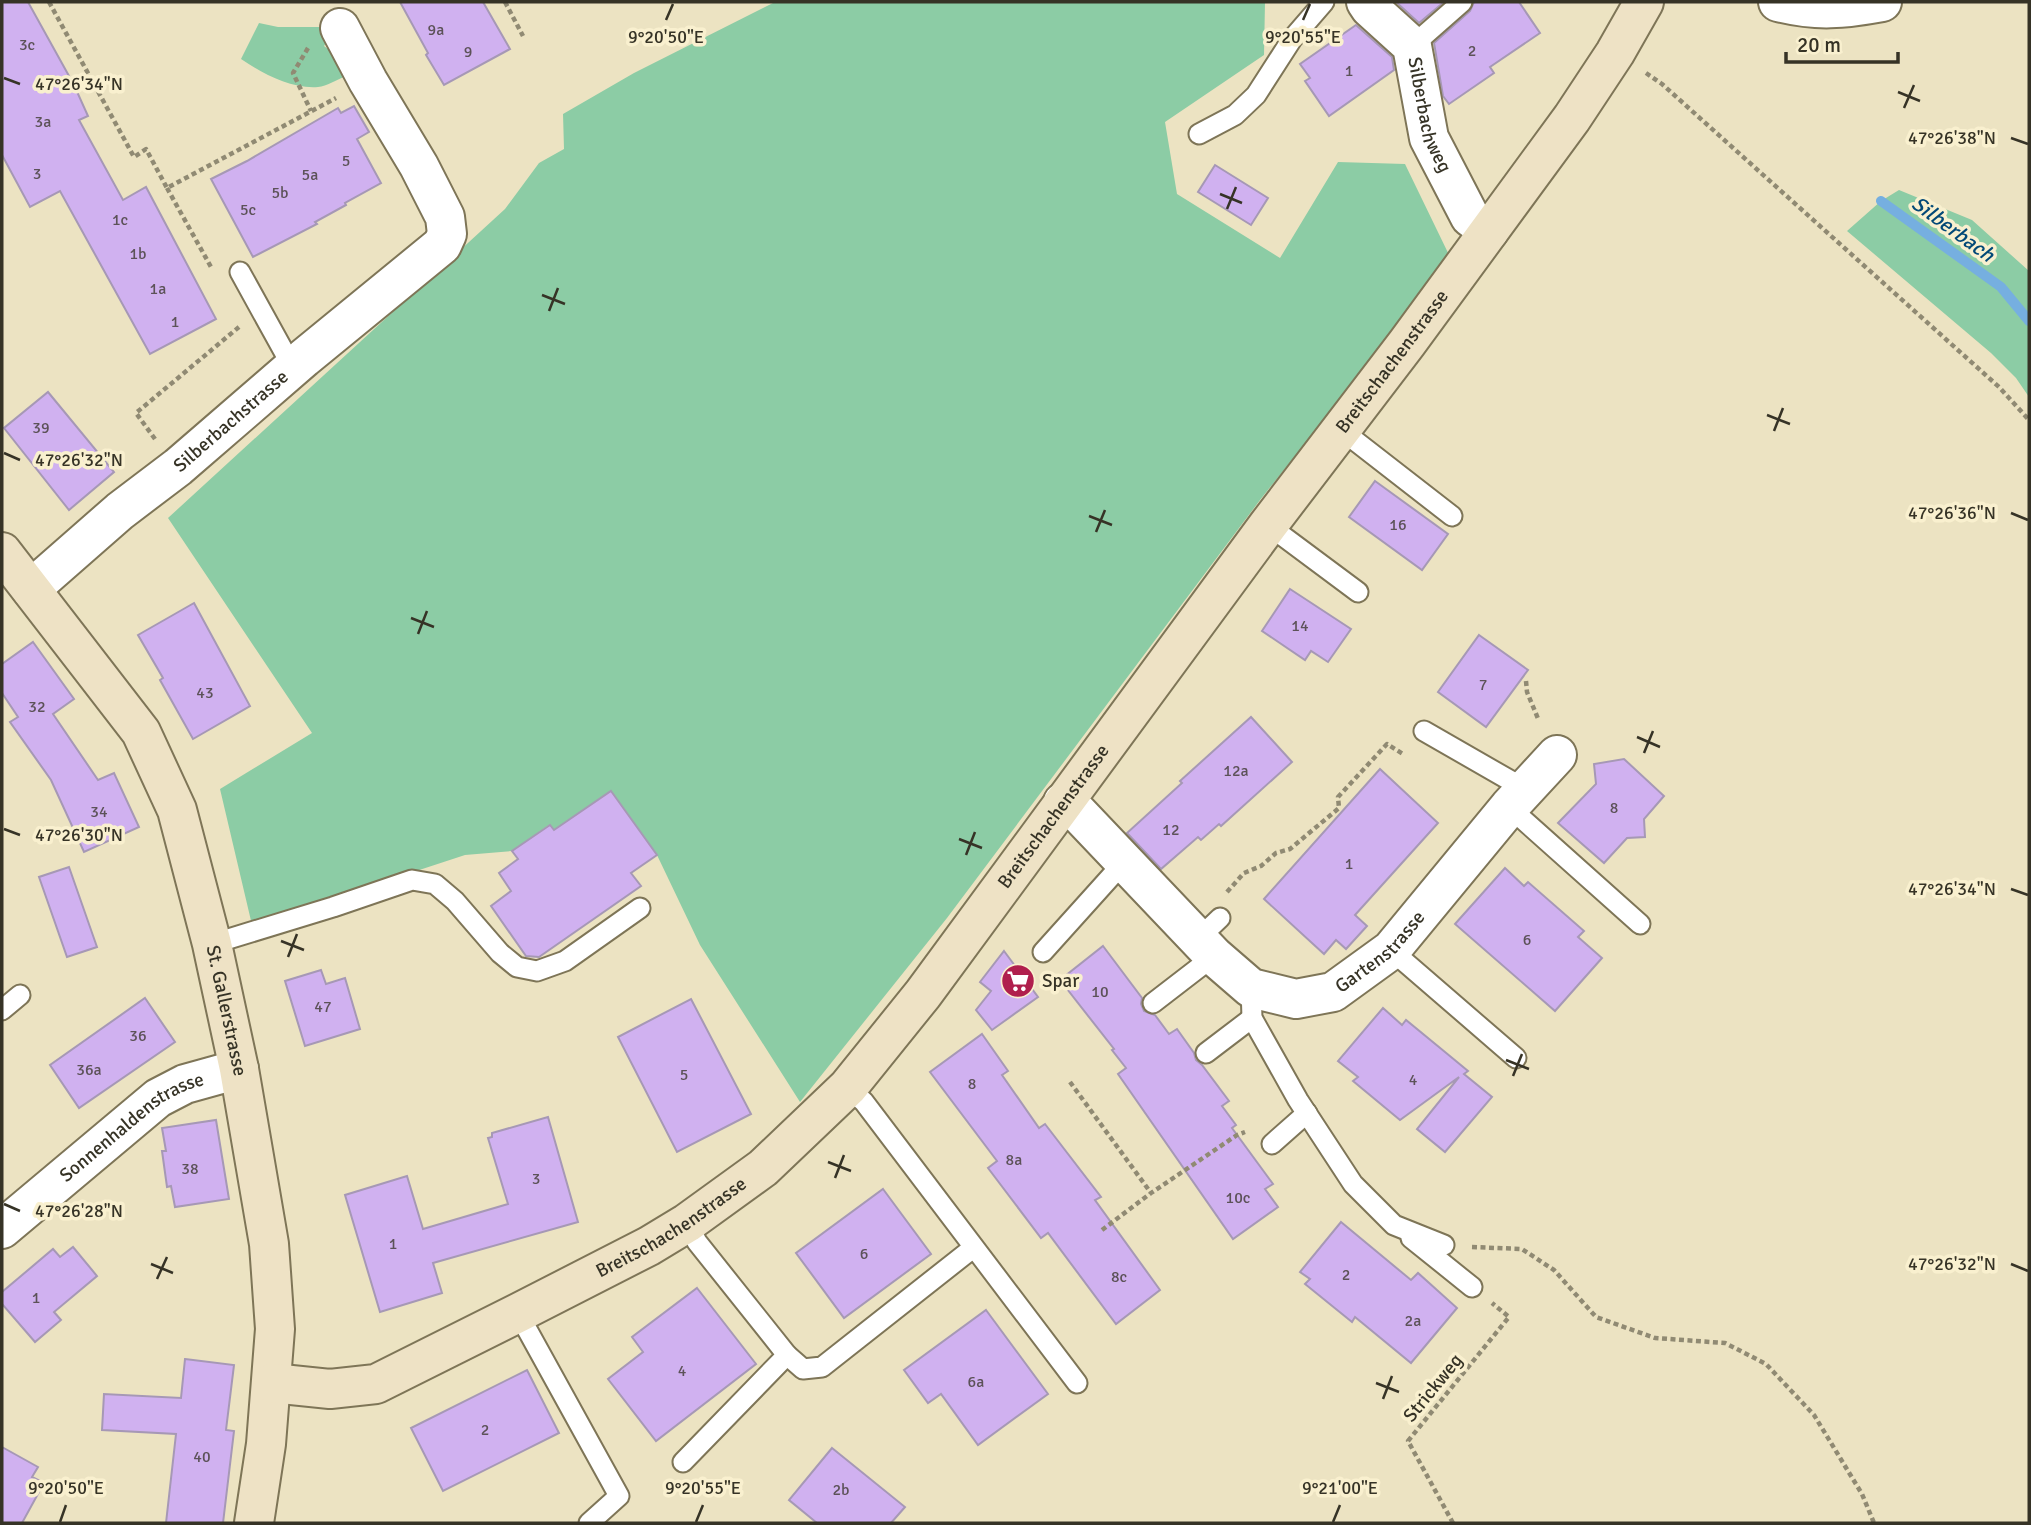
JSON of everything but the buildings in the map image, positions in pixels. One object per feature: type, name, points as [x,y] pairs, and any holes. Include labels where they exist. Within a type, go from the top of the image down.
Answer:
[{"type":"street","name":"Silberbachweg","points":[[1366,2],[1412,46],[1429,138],[1471,217],[1489,231]]},
{"type":"street","name":"Breitschachenstrasse","points":[[272,1383],[330,1389],[376,1384],[649,1246],[687,1223],[763,1168],[848,1087],[923,994],[1268,525],[1407,343],[1572,118],[1615,53],[1644,2]]},
{"type":"street","points":[[1778,2],[1798,7],[1843,9],[1882,2]]},
{"type":"street","points":[[340,28],[368,81]]},
{"type":"street","name":"Silberbachstrasse","points":[[31,589],[120,511],[178,467],[442,245],[447,234],[445,217],[419,166],[368,81]]},
{"type":"street","name":"St. Gallerstrasse","points":[[2,552],[141,732],[177,810],[212,944],[239,1069],[269,1244],[275,1329],[272,1383],[254,1523]]},
{"type":"street","name":"Gartenstrasse","points":[[1063,802],[1079,814],[1124,862],[1210,938],[1252,1003],[1296,999],[1333,992],[1391,950],[1517,798],[1552,746]]},
{"type":"street","name":"Sonnenhaldenstrasse","points":[[2,1229],[158,1098],[186,1084],[239,1069]]},
{"type":"lane","points":[[1199,134],[1235,116],[1256,95],[1292,39],[1324,2]]},
{"type":"lane","points":[[1412,46],[1462,2]]},
{"type":"lane","points":[[240,272],[293,368]]},
{"type":"lane","points":[[1340,429],[1452,516]]},
{"type":"lane","points":[[1268,525],[1358,592]]},
{"type":"lane","points":[[1424,731],[1517,798],[1640,924]]},
{"type":"lane","points":[[1043,952],[1124,862]]},
{"type":"lane","points":[[212,944],[412,880],[435,884],[455,901],[500,953],[517,967],[537,971],[565,961],[640,908]]},
{"type":"lane","points":[[1153,1003],[1210,938]]},
{"type":"lane","points":[[1391,950],[1516,1058]]},
{"type":"lane","points":[[2,1010],[20,995]]},
{"type":"lane","points":[[1206,1053],[1252,1003],[1307,1113],[1353,1184],[1394,1225],[1472,1287]]},
{"type":"lane","points":[[848,1087],[864,1102],[1077,1383]]},
{"type":"lane","points":[[1272,1144],[1307,1113]]},
{"type":"lane","points":[[687,1223],[697,1242],[787,1355],[803,1369],[822,1367],[973,1248]]},
{"type":"lane","points":[[1394,1225],[1444,1245]]},
{"type":"lane","points":[[518,1313],[620,1496],[589,1523]]},
{"type":"lane","points":[[682,1462],[787,1355]]},
{"type":"path","points":[[49,2],[134,157],[146,149],[216,276]]},
{"type":"path","points":[[505,2],[523,36]]},
{"type":"path","points":[[311,111],[293,73],[315,39],[340,28]]},
{"type":"path","points":[[1615,53],[1662,84],[1999,387],[2029,420]]},
{"type":"path","points":[[167,188],[368,81]]},
{"type":"path","points":[[178,467],[136,413],[241,326]]},
{"type":"path","points":[[1526,681],[1532,706],[1552,746]]},
{"type":"path","points":[[1227,892],[1244,873],[1261,866],[1276,853],[1290,849],[1339,808],[1338,797],[1387,744],[1405,755],[1424,731]]},
{"type":"path","points":[[1070,1082],[1151,1193]]},
{"type":"path","points":[[1102,1230],[1151,1193],[1237,1135],[1247,1132]]},
{"type":"path","points":[[1444,1245],[1522,1249],[1554,1270],[1596,1317],[1655,1338],[1725,1343],[1766,1364],[1814,1415],[1862,1494],[1874,1523]]},
{"type":"path","name":"Strickweg","points":[[1453,1523],[1408,1441],[1509,1317],[1472,1287]]},
{"type":"green space","points":[[775,2],[1265,2],[1264,55],[1165,122],[1177,194],[1280,258],[1338,162],[1405,164],[1451,259],[1260,500],[947,918],[800,1102],[700,945],[657,855],[611,791],[554,830],[549,825],[512,851],[465,855],[252,925],[220,789],[312,733],[168,518],[505,209],[539,163],[564,149],[563,114],[634,73]]},
{"type":"green space","points":[[259,23],[278,27],[324,27],[329,39],[324,46],[333,53],[344,77],[321,86],[298,86],[250,65],[241,59]]},
{"type":"green space","points":[[1899,190],[1972,220],[2029,271],[2029,397],[2016,378],[1991,353],[1847,231],[1881,201]]},
{"type":"waterway","name":"Silberbach","points":[[1881,201],[2001,287],[2029,321]]},
{"type":"place","name":"Spar","points":[[1018,981]]}]
